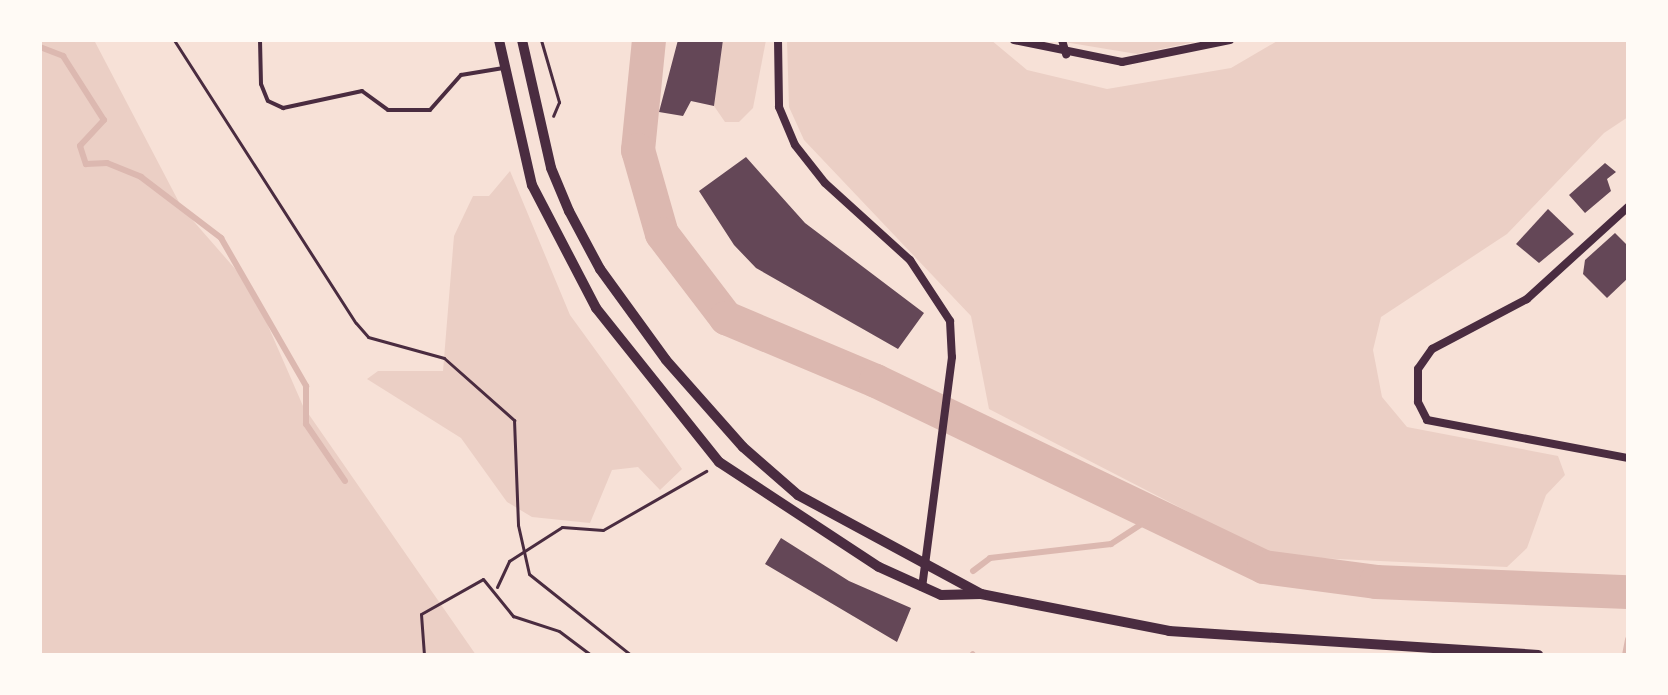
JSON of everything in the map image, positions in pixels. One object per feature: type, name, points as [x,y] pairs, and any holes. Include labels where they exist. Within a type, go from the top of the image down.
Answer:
[{"type":"street","points":[[499,40],[532,185],[561,253],[596,308],[719,462],[786,512],[922,587],[981,594],[1169,631],[1538,655]]},
{"type":"street","points":[[522,40],[551,168],[600,269],[743,447],[798,495],[887,549],[928,564],[981,594]]},
{"type":"street","points":[[778,40],[779,107],[795,145],[932,288],[950,321],[952,357],[931,542],[922,587]]},
{"type":"street","points":[[1014,40],[1066,54],[1122,62],[1230,40]]},
{"type":"street","points":[[1062,40],[1066,54]]},
{"type":"street","points":[[1628,207],[1527,299],[1432,349],[1418,369],[1418,402],[1427,420],[1628,458]]},
{"type":"lane","points":[[260,40],[261,84],[268,101],[283,108],[362,91],[388,110],[430,110],[464,73],[503,68]]},
{"type":"path","points":[[174,40],[368,337],[444,358],[514,420],[523,552],[529,574],[631,655]]},
{"type":"path","points":[[539,121],[555,115],[559,102],[541,40]]},
{"type":"path","points":[[497,587],[509,561],[562,527],[603,530],[719,462]]},
{"type":"path","points":[[424,655],[421,614],[483,579],[497,587],[513,616],[559,631],[591,655]]},
{"type":"shaded area","points":[[40,40],[94,40],[182,208],[251,287],[303,406],[476,655],[40,655]]},
{"type":"shaded area","points":[[723,40],[766,40],[753,108],[739,122],[725,122],[714,106]]},
{"type":"shaded area","points":[[787,40],[991,40],[1027,70],[1107,89],[1231,68],[1279,40],[1628,40],[1628,117],[1604,133],[1507,234],[1381,317],[1373,350],[1382,397],[1407,427],[1558,456],[1565,475],[1546,495],[1527,548],[1507,567],[1274,556],[989,409],[971,316],[804,140],[789,107]]},
{"type":"shaded area","points":[[1052,40],[1204,40],[1137,54]]},
{"type":"shaded area","points":[[510,171],[570,315],[682,469],[660,490],[638,467],[612,470],[590,523],[532,517],[507,502],[461,438],[367,379],[378,371],[443,371],[454,236],[473,196],[489,196]]},
{"type":"building","points":[[678,40],[723,40],[714,106],[691,101],[683,116],[659,112]]},
{"type":"building","points":[[746,157],[805,223],[924,313],[898,349],[756,268],[734,245],[699,191]]},
{"type":"building","points":[[1605,163],[1616,172],[1607,179],[1611,191],[1585,213],[1569,195]]},
{"type":"building","points":[[1548,209],[1574,234],[1539,263],[1516,244]]},
{"type":"building","points":[[1615,233],[1628,246],[1628,278],[1607,298],[1583,274],[1585,260]]},
{"type":"building","points":[[781,538],[849,581],[911,608],[897,642],[765,564]]},
{"type":"waterway","points":[[649,40],[638,150],[662,234],[726,318],[876,381],[1264,567],[1376,582],[1628,592]]},
{"type":"waterway","points":[[40,47],[63,56],[104,120],[80,146],[86,164],[107,163],[141,177],[221,238],[306,386],[306,424],[345,481]]},
{"type":"waterway","points":[[973,571],[990,558],[1111,544],[1151,518]]},
{"type":"waterway","points":[[1625,655],[1628,639]]}]
